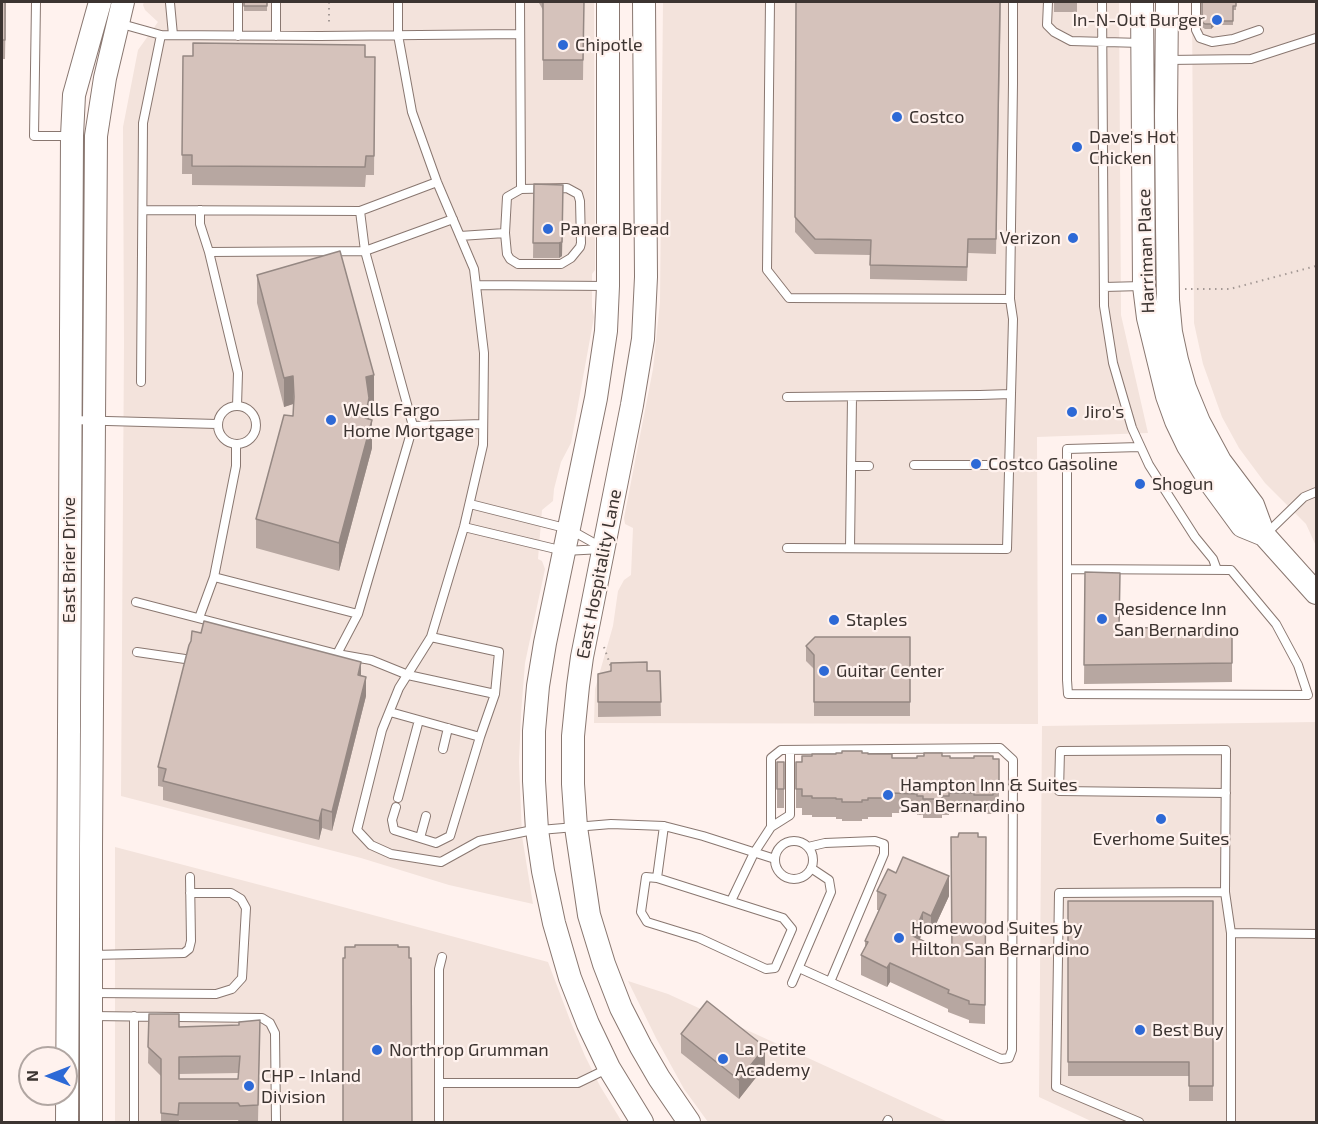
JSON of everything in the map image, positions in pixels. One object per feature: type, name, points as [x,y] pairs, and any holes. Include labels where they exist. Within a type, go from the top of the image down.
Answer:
[{"type":"street","name":"East Brier Drive","points":[[67,1122],[72,136],[74,95],[100,2]]},
{"type":"street","name":"East Hospitality Lane","points":[[609,2],[606,332],[538,686],[534,731],[534,781],[537,830],[543,871],[554,923],[570,978],[609,1068],[642,1122]]},
{"type":"street","name":"East Hospitality Lane","points":[[644,2],[646,277],[643,339],[582,657],[573,736],[573,784],[576,827],[589,915],[604,964],[621,1008],[640,1047],[689,1122]]},
{"type":"street","name":"Harriman Place","points":[[1142,2],[1144,286],[1155,351],[1176,422],[1212,485],[1242,526],[1264,535]]},
{"type":"street","name":"Harriman Place","points":[[1167,2],[1168,300],[1177,360],[1185,388],[1199,422],[1220,461],[1253,505],[1264,535],[1317,593]]},
{"type":"street","name":"East Brier Drive","points":[[92,1122],[91,794],[96,136],[105,78],[121,12]]},
{"type":"lane","points":[[36,2],[34,136],[72,136]]},
{"type":"lane","points":[[238,2],[238,36]]},
{"type":"lane","points":[[276,2],[276,36]]},
{"type":"lane","points":[[398,2],[398,35],[412,112],[437,182],[474,269],[484,352],[483,446],[464,527],[431,637],[399,688],[382,730],[357,830],[371,845],[391,854],[441,862],[479,841],[537,830],[611,824],[664,826],[775,859]]},
{"type":"lane","points":[[520,2],[521,189]]},
{"type":"lane","points":[[770,2],[767,270],[789,298],[1010,299]]},
{"type":"lane","points":[[787,548],[1007,549],[1014,319],[1010,299],[1013,2]]},
{"type":"lane","points":[[1048,2],[1047,25],[1054,32],[1071,41],[1142,43]]},
{"type":"lane","points":[[1102,2],[1104,287],[1105,317],[1113,363],[1132,428],[1149,465],[1195,537],[1213,559],[1218,570]]},
{"type":"lane","points":[[1196,2],[1196,30],[1200,38],[1212,42],[1233,39],[1259,30]]},
{"type":"lane","points":[[170,3],[173,35]]},
{"type":"lane","points":[[121,12],[161,35],[520,34]]},
{"type":"lane","points":[[141,382],[143,123],[161,35]]},
{"type":"lane","points":[[1167,60],[1251,59],[1317,38]]},
{"type":"lane","points":[[143,210],[360,211],[437,182]]},
{"type":"lane","points":[[567,188],[578,194],[581,243],[571,258],[561,264],[518,264],[510,259],[507,254],[505,234],[507,196],[521,189],[567,188]]},
{"type":"lane","points":[[200,210],[200,224],[209,252],[238,373],[237,406]]},
{"type":"lane","points":[[336,654],[358,615],[413,426],[365,251],[360,211]]},
{"type":"lane","points":[[209,252],[365,251],[453,219]]},
{"type":"lane","points":[[460,236],[505,234]]},
{"type":"lane","points":[[476,285],[608,286]]},
{"type":"lane","points":[[1104,287],[1144,286]]},
{"type":"lane","points":[[787,397],[1011,394]]},
{"type":"lane","points":[[850,549],[852,397]]},
{"type":"lane","points":[[237,406],[245,407],[251,412],[256,426],[255,433],[250,439],[236,444],[229,443],[223,438],[217,424],[224,411],[237,406]]},
{"type":"lane","points":[[70,420],[217,424]]},
{"type":"lane","points":[[413,426],[483,424]]},
{"type":"lane","points":[[199,618],[214,577],[237,466],[236,444]]},
{"type":"lane","points":[[1067,569],[1231,570],[1276,624],[1298,665],[1308,695],[1068,694],[1067,569],[1067,449],[1140,447]]},
{"type":"lane","points":[[914,465],[1009,465]]},
{"type":"lane","points":[[851,466],[869,466]]},
{"type":"lane","points":[[1264,535],[1304,497],[1317,492]]},
{"type":"lane","points":[[470,504],[569,529],[604,549]]},
{"type":"lane","points":[[464,527],[564,551],[604,549]]},
{"type":"lane","points":[[214,577],[358,615]]},
{"type":"lane","points":[[136,602],[336,654],[371,660],[408,675],[495,694]]},
{"type":"lane","points":[[419,720],[392,820],[394,830],[436,843],[450,836],[495,694],[499,652],[431,637]]},
{"type":"lane","points":[[137,652],[185,659]]},
{"type":"lane","points":[[390,712],[480,737]]},
{"type":"lane","points":[[443,749],[448,728]]},
{"type":"lane","points":[[771,827],[771,758],[781,750],[1000,748],[1013,760],[1012,1050],[1009,1058],[1001,1059],[799,968]]},
{"type":"lane","points":[[731,901],[754,853],[771,827],[790,815],[790,750]]},
{"type":"lane","points":[[1226,793],[1059,791],[1060,751],[1226,750],[1226,793],[1225,892],[1232,933],[1231,1122]]},
{"type":"lane","points":[[68,791],[91,794]]},
{"type":"lane","points":[[420,838],[426,816]]},
{"type":"lane","points":[[657,878],[664,826]]},
{"type":"lane","points":[[794,841],[802,842],[808,847],[813,860],[807,874],[793,879],[780,873],[775,859],[776,852],[781,846],[794,841]]},
{"type":"lane","points":[[808,847],[825,843],[875,841],[884,844],[884,854],[830,982]]},
{"type":"lane","points":[[792,982],[831,892],[829,880],[811,868]]},
{"type":"lane","points":[[91,955],[184,953],[189,949],[191,942],[190,877]]},
{"type":"lane","points":[[646,877],[657,878],[783,918],[792,929],[775,968],[766,969],[699,938],[647,922],[641,912],[646,877]]},
{"type":"lane","points":[[91,993],[216,994],[232,989],[242,978],[246,908],[241,899],[231,892],[190,893]]},
{"type":"lane","points":[[1139,1122],[1056,1087],[1059,893],[1225,892]]},
{"type":"lane","points":[[1232,933],[1317,934]]},
{"type":"lane","points":[[439,1120],[439,969],[442,957]]},
{"type":"lane","points":[[91,1016],[262,1018],[270,1023],[275,1033],[276,1122]]},
{"type":"lane","points":[[134,1122],[137,1016]]},
{"type":"lane","points":[[440,1083],[578,1083],[609,1068]]},
{"type":"path","points":[[329,2],[330,36]]},
{"type":"path","points":[[1182,290],[1230,289],[1317,266]]},
{"type":"path","points":[[603,645],[615,677]]},
{"type":"shaded area","points":[[144,2],[594,2],[595,270],[592,274],[592,307],[594,317],[571,443],[561,462],[553,501],[542,510],[538,559],[542,561],[545,569],[525,663],[521,714],[519,762],[522,836],[533,904],[449,885],[361,858],[121,796],[123,127],[138,50],[158,22],[145,10]]},
{"type":"shaded area","points":[[663,2],[1119,2],[1121,315],[1148,433],[1037,437],[1038,724],[594,723],[595,689],[613,626],[618,591],[624,580],[631,575],[633,528],[625,524],[624,518],[653,369],[660,302]]},
{"type":"shaded area","points":[[1192,2],[1316,2],[1316,546],[1306,524],[1265,483],[1239,448],[1222,417],[1203,364],[1194,323]]},
{"type":"shaded area","points":[[1316,722],[1316,1122],[1093,1122],[1039,1097],[1042,726]]},
{"type":"shaded area","points":[[115,847],[548,962],[585,1056],[622,1122],[115,1122]]},
{"type":"shaded area","points":[[628,981],[668,994],[948,1122],[708,1122],[684,1089]]},
{"type":"building","points":[[2,2],[5,2],[5,40],[2,40]]},
{"type":"building","points":[[244,2],[267,2],[267,6],[244,6]]},
{"type":"building","name":"Chipotle","points":[[543,2],[584,2],[583,60],[543,60]]},
{"type":"building","name":"Costco","points":[[796,2],[1000,2],[996,239],[968,239],[967,267],[870,265],[871,240],[815,239],[795,217]]},
{"type":"building","name":"In-N-Out Burger","points":[[1202,2],[1236,2],[1236,6],[1233,6],[1233,21],[1215,21],[1205,24],[1202,22]]},
{"type":"building","points":[[193,43],[365,45],[365,57],[375,57],[374,156],[366,156],[365,167],[192,166],[192,155],[182,155],[183,56],[193,56]]},
{"type":"building","name":"Panera Bread","points":[[534,184],[563,185],[562,242],[533,243]]},
{"type":"building","name":"Wells Fargo Home Mortgage","points":[[340,251],[374,375],[366,377],[369,398],[365,418],[372,420],[339,543],[256,519],[284,415],[293,416],[294,397],[293,376],[284,378],[257,275]]},
{"type":"building","name":"Residence Inn San Bernardino","points":[[1085,572],[1120,573],[1119,628],[1232,627],[1232,663],[1084,665]]},
{"type":"building","points":[[204,621],[361,662],[358,675],[366,677],[332,812],[322,809],[319,821],[163,781],[166,769],[158,767],[192,631],[201,633]]},
{"type":"building","points":[[815,637],[910,637],[910,702],[814,702],[814,655],[806,646]]},
{"type":"building","points":[[647,662],[647,671],[660,671],[661,702],[598,702],[598,674],[611,671],[611,663]]},
{"type":"building","points":[[842,751],[892,754],[892,758],[917,758],[917,756],[924,756],[924,753],[942,753],[942,756],[950,756],[950,758],[993,756],[993,759],[999,759],[999,791],[993,791],[993,795],[949,793],[949,796],[942,796],[942,799],[923,799],[923,796],[917,796],[917,794],[892,793],[892,798],[868,798],[862,802],[842,802],[842,799],[836,798],[802,796],[802,789],[796,789],[796,762],[802,762],[802,756],[836,754]]},
{"type":"building","points":[[777,762],[784,762],[784,789],[777,789]]},
{"type":"building","name":"Homewood Suites by Hilton San Bernardino","points":[[959,833],[978,833],[978,837],[986,837],[985,1005],[969,1004],[969,1001],[948,993],[949,990],[890,963],[887,968],[861,955],[886,895],[877,891],[888,869],[896,873],[903,857],[949,876],[931,916],[923,912],[913,936],[952,955],[951,837],[958,837]]},
{"type":"building","name":"Best Buy","points":[[1068,901],[1213,901],[1213,1086],[1189,1086],[1189,1062],[1068,1062]]},
{"type":"building","name":"Northrop Grumman","points":[[355,945],[409,947],[409,958],[411,958],[412,1122],[343,1122],[343,958],[345,958],[345,947],[355,947]]},
{"type":"building","points":[[707,1001],[765,1047],[739,1080],[681,1034]]},
{"type":"building","name":"CHP - Inland Division","points":[[149,1014],[179,1014],[179,1027],[239,1025],[239,1022],[260,1020],[258,1105],[179,1103],[178,1115],[161,1113],[161,1059],[148,1047]],"holes":[[[240,1056],[238,1079],[179,1079],[179,1057]]]},
{"type":"place","name":"In-N-Out Burger","points":[[1217,20]]},
{"type":"place","name":"Chipotle","points":[[563,45]]},
{"type":"place","name":"Costco","points":[[897,117]]},
{"type":"place","name":"Dave's Hot Chicken","points":[[1077,147]]},
{"type":"place","name":"Panera Bread","points":[[548,229]]},
{"type":"place","name":"Verizon","points":[[1073,238]]},
{"type":"place","name":"Jiro's","points":[[1072,412]]},
{"type":"place","name":"Wells Fargo Home Mortgage","points":[[331,420]]},
{"type":"place","name":"Costco Gasoline","points":[[976,464]]},
{"type":"place","name":"Shogun","points":[[1140,484]]},
{"type":"place","name":"Residence Inn San Bernardino","points":[[1102,619]]},
{"type":"place","name":"Staples","points":[[834,620]]},
{"type":"place","name":"Guitar Center","points":[[824,671]]},
{"type":"place","name":"Hampton Inn & Suites San Bernardino","points":[[888,795]]},
{"type":"place","name":"Everhome Suites","points":[[1161,819]]},
{"type":"place","name":"Homewood Suites by Hilton San Bernardino","points":[[899,938]]},
{"type":"place","name":"Best Buy","points":[[1140,1030]]},
{"type":"place","name":"Northrop Grumman","points":[[377,1050]]},
{"type":"place","name":"La Petite Academy","points":[[723,1059]]},
{"type":"place","name":"CHP - Inland Division","points":[[249,1086]]}]
